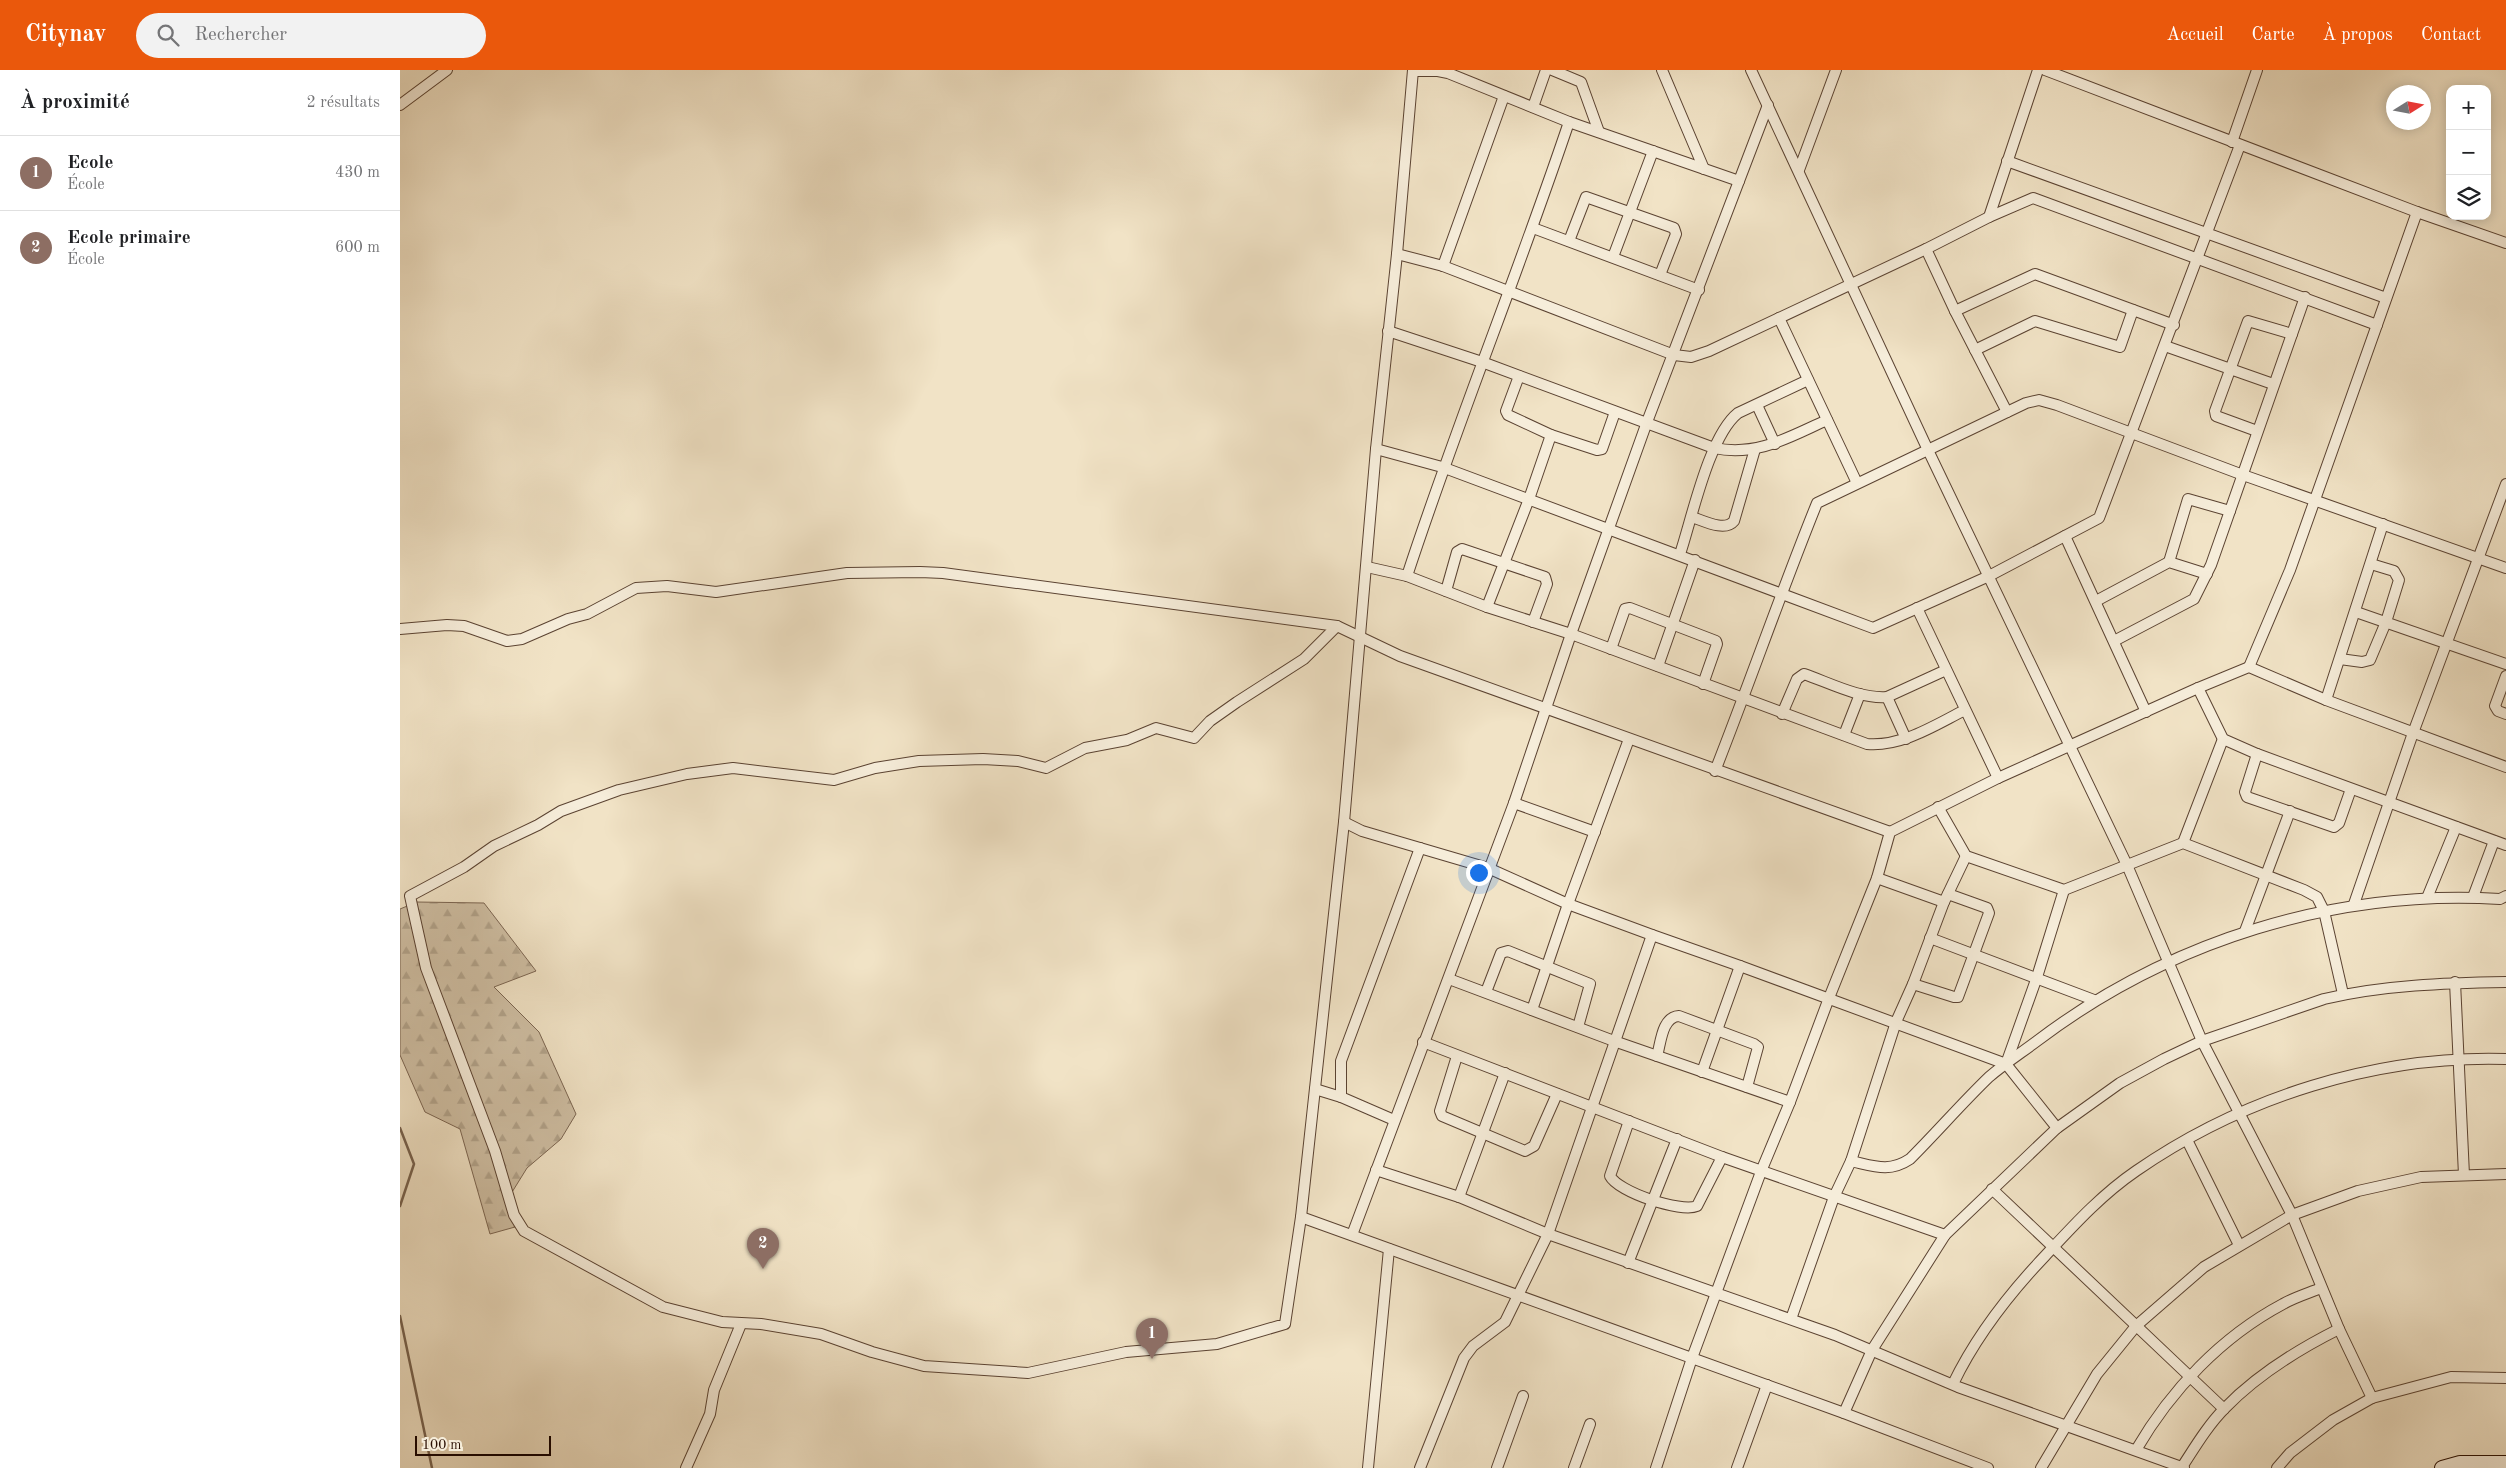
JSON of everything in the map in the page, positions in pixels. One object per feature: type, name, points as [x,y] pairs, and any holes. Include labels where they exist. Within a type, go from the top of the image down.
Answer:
[{"type":"street","points":[[400,105],[447,70]]},
{"type":"street","points":[[1337,626],[1304,659],[1210,721],[1194,738],[1156,728],[1127,740],[1085,748],[1046,768],[1018,760],[983,759],[919,761],[875,768],[834,780],[734,768],[687,774],[619,790],[561,811],[538,825],[494,846],[464,867],[410,896],[426,968],[495,1151],[514,1215],[524,1231],[663,1307],[722,1322],[761,1324],[821,1334],[872,1352],[924,1366],[1028,1373],[1126,1352],[1218,1344],[1285,1324],[1301,1217],[1344,822],[1376,449],[1397,254],[1413,71],[1438,70],[1448,73],[1569,122],[1739,181]]},
{"type":"street","points":[[1533,107],[1546,70]]},
{"type":"street","points":[[1552,70],[1581,82],[1599,132]]},
{"type":"street","points":[[1662,70],[1704,169]]},
{"type":"street","points":[[1751,70],[1927,448],[2127,865],[2202,1041],[2292,1215],[2339,1329],[2372,1398]]},
{"type":"street","points":[[1799,170],[1836,70]]},
{"type":"street","points":[[1988,217],[2038,70]]},
{"type":"street","points":[[2044,70],[2417,212],[2506,243]]},
{"type":"street","points":[[1376,449],[1442,467],[1609,530],[1680,554],[1873,628],[1989,576],[2100,518],[2208,233],[2257,70]]},
{"type":"street","points":[[1443,266],[1504,96]]},
{"type":"street","points":[[1352,1235],[1423,1042],[1449,978],[1488,868],[1514,803],[1571,634],[1647,422],[1699,290],[1768,105]]},
{"type":"street","points":[[1407,576],[1442,467],[1533,228],[1569,122]]},
{"type":"street","points":[[1613,257],[1653,151]]},
{"type":"street","points":[[2006,162],[2386,298]]},
{"type":"street","points":[[1569,241],[1586,197],[1630,212],[1676,231],[1660,275]]},
{"type":"street","points":[[1397,254],[1443,266],[1674,355],[1690,357],[1700,355],[1926,249],[1988,217],[2033,198],[2377,325]]},
{"type":"street","points":[[1656,1468],[1692,1358],[1762,1169],[1877,878],[1890,832],[1998,778],[2249,667],[2290,570],[2417,212]]},
{"type":"street","points":[[1533,228],[1699,290]]},
{"type":"street","points":[[1926,249],[1955,311],[2007,412]]},
{"type":"street","points":[[1955,311],[2035,274],[2174,325]]},
{"type":"street","points":[[2114,641],[2187,605],[2194,599],[2207,574],[2305,297]]},
{"type":"street","points":[[1975,350],[2036,321],[2120,347],[2133,310]]},
{"type":"street","points":[[1779,318],[1857,483]]},
{"type":"street","points":[[2257,431],[2216,416],[2215,411],[2248,321],[2292,334]]},
{"type":"street","points":[[1388,331],[1482,362],[1714,448],[1735,452],[1774,444],[1827,420]]},
{"type":"street","points":[[2165,346],[2273,384]]},
{"type":"street","points":[[1519,376],[1506,411],[1508,415],[1551,435],[1598,450],[1602,448],[1615,412]]},
{"type":"street","points":[[1680,554],[1714,448],[1729,420],[1738,413],[1808,380]]},
{"type":"street","points":[[1715,771],[1744,698],[1780,593],[1817,503],[1927,448],[2026,403],[2049,402],[2132,431],[2243,475],[2506,568]]},
{"type":"street","points":[[1757,405],[1774,444]]},
{"type":"street","points":[[1487,607],[1529,499],[1551,435]]},
{"type":"street","points":[[1692,517],[1724,526],[1731,525],[1734,521],[1755,448]]},
{"type":"street","points":[[2354,904],[2413,733],[2504,497],[2506,484]]},
{"type":"street","points":[[2096,602],[2169,562],[2188,498],[2230,511]]},
{"type":"street","points":[[2326,700],[2383,524]]},
{"type":"street","points":[[2065,536],[2146,712]]},
{"type":"street","points":[[1446,591],[1457,552],[1462,549],[1545,577],[1547,584],[1533,622]]},
{"type":"street","points":[[1658,666],[1671,624],[1695,560]]},
{"type":"street","points":[[2169,562],[2207,574]]},
{"type":"street","points":[[2340,659],[2362,662],[2370,660],[2386,622],[2399,577],[2394,571],[2370,564]]},
{"type":"street","points":[[1367,567],[1407,576],[1487,607],[1571,634],[1867,744],[1879,745],[1906,739],[1965,710]]},
{"type":"street","points":[[400,629],[464,626],[507,641],[522,639],[568,619],[587,614],[636,588],[667,586],[716,592],[848,573],[920,572],[943,573],[1337,626],[1400,656],[1715,771],[1890,832]]},
{"type":"street","points":[[1611,649],[1627,608],[1671,624],[1717,642],[1702,684]]},
{"type":"street","points":[[1917,608],[1998,778]]},
{"type":"street","points":[[2356,612],[2506,664]]},
{"type":"street","points":[[2249,667],[2326,700],[2506,766]]},
{"type":"street","points":[[1782,714],[1797,679],[1804,674],[1860,694],[1887,697],[1946,670]]},
{"type":"street","points":[[2506,676],[2495,706],[2498,711],[2506,714]]},
{"type":"street","points":[[2198,688],[2223,740],[2506,845]]},
{"type":"street","points":[[1844,736],[1860,694]]},
{"type":"street","points":[[1887,697],[1906,739]]},
{"type":"street","points":[[1532,1010],[1568,904],[1629,739]]},
{"type":"street","points":[[2183,843],[2223,740]]},
{"type":"street","points":[[2257,754],[2245,795],[2335,827],[2339,823],[2352,789]]},
{"type":"street","points":[[1514,803],[1595,832]]},
{"type":"street","points":[[1938,807],[1966,856],[2064,890],[2183,843],[2314,895],[2324,911],[2343,994]]},
{"type":"street","points":[[2245,931],[2290,811]]},
{"type":"street","points":[[1344,822],[1362,830],[1488,868],[1568,904],[1896,1022],[2006,1064],[2057,1128]]},
{"type":"street","points":[[2427,898],[2456,827]]},
{"type":"street","points":[[2473,898],[2494,841]]},
{"type":"street","points":[[1341,1097],[1341,1061],[1420,848]]},
{"type":"street","points":[[1791,1319],[1834,1197],[1851,1161],[1896,1022],[1913,984],[1946,898],[1966,856]]},
{"type":"street","points":[[1877,878],[1989,910],[1974,955],[1956,998],[1913,984]]},
{"type":"street","points":[[2006,1064],[2037,977],[2064,890]]},
{"type":"street","points":[[1851,1161],[1885,1168],[1899,1167],[1910,1159],[1990,1077],[2094,1000],[2168,963],[2245,931],[2354,904],[2427,898],[2500,899],[2506,896]]},
{"type":"street","points":[[1420,1468],[1464,1358],[1473,1346],[1505,1322],[1548,1234],[1590,1106],[1652,935]]},
{"type":"street","points":[[1930,938],[2094,1000]]},
{"type":"street","points":[[1486,992],[1503,951],[1508,951],[1546,968],[1590,984],[1578,1027]]},
{"type":"street","points":[[1702,1072],[1740,966]]},
{"type":"street","points":[[1449,978],[1614,1041],[1790,1102]]},
{"type":"street","points":[[2455,982],[2464,1175]]},
{"type":"street","points":[[1844,1413],[1872,1350],[1945,1235],[2057,1128],[2120,1083],[2202,1041],[2343,994],[2455,982],[2506,982]]},
{"type":"street","points":[[1657,1056],[1667,1021],[1672,1016],[1679,1016],[1758,1047],[1747,1087]]},
{"type":"street","points":[[1423,1042],[1722,1157],[1762,1169],[1834,1197],[1945,1235]]},
{"type":"street","points":[[1457,1056],[1440,1111],[1446,1119],[1525,1151],[1531,1150],[1557,1094]]},
{"type":"street","points":[[1953,1384],[1968,1354],[2017,1285],[2084,1213],[2135,1172],[2187,1140],[2240,1114],[2339,1078],[2422,1062],[2506,1059]]},
{"type":"street","points":[[1459,1197],[1505,1073]]},
{"type":"street","points":[[1315,1089],[1341,1097],[1394,1120]]},
{"type":"street","points":[[1629,1121],[1610,1176],[1618,1185],[1654,1200],[1690,1209],[1697,1206],[1722,1157]]},
{"type":"street","points":[[1628,1263],[1677,1139]]},
{"type":"street","points":[[2187,1140],[2239,1245]]},
{"type":"street","points":[[1376,1170],[1459,1197],[1548,1234],[1791,1319],[1953,1384],[2183,1468],[2224,1409],[2282,1359],[2339,1329]]},
{"type":"street","points":[[2041,1468],[2064,1426],[2097,1374],[2136,1326],[2204,1267],[2292,1215],[2358,1191],[2421,1177],[2506,1174]]},
{"type":"street","points":[[1992,1189],[2224,1409]]},
{"type":"street","points":[[1301,1217],[1844,1413],[1988,1468]]},
{"type":"street","points":[[1368,1468],[1389,1248]]},
{"type":"street","points":[[2136,1450],[2166,1405],[2191,1376],[2246,1326],[2284,1303],[2322,1288]]},
{"type":"street","points":[[686,1468],[710,1414],[714,1390],[741,1324]]},
{"type":"street","points":[[2277,1468],[2290,1453],[2333,1420],[2372,1398],[2451,1377],[2506,1378]]},
{"type":"street","points":[[1737,1468],[1767,1385]]},
{"type":"street","points":[[1497,1468],[1523,1396]]},
{"type":"street","points":[[1574,1468],[1590,1424]]},
{"type":"street","points":[[2442,1468],[2460,1463],[2506,1463]]},
{"type":"green space","points":[[417,902],[484,903],[536,971],[494,987],[539,1032],[576,1114],[561,1139],[527,1168],[509,1197],[515,1227],[490,1234],[460,1129],[425,1112],[400,1055],[400,909]]},
{"type":"waterway","points":[[400,1128],[414,1164],[400,1206]]},
{"type":"waterway","points":[[400,1316],[432,1468]]},
{"type":"place","name":"Ecole primaire","points":[[763,1269]]},
{"type":"place","name":"Ecole","points":[[1152,1359]]}]
